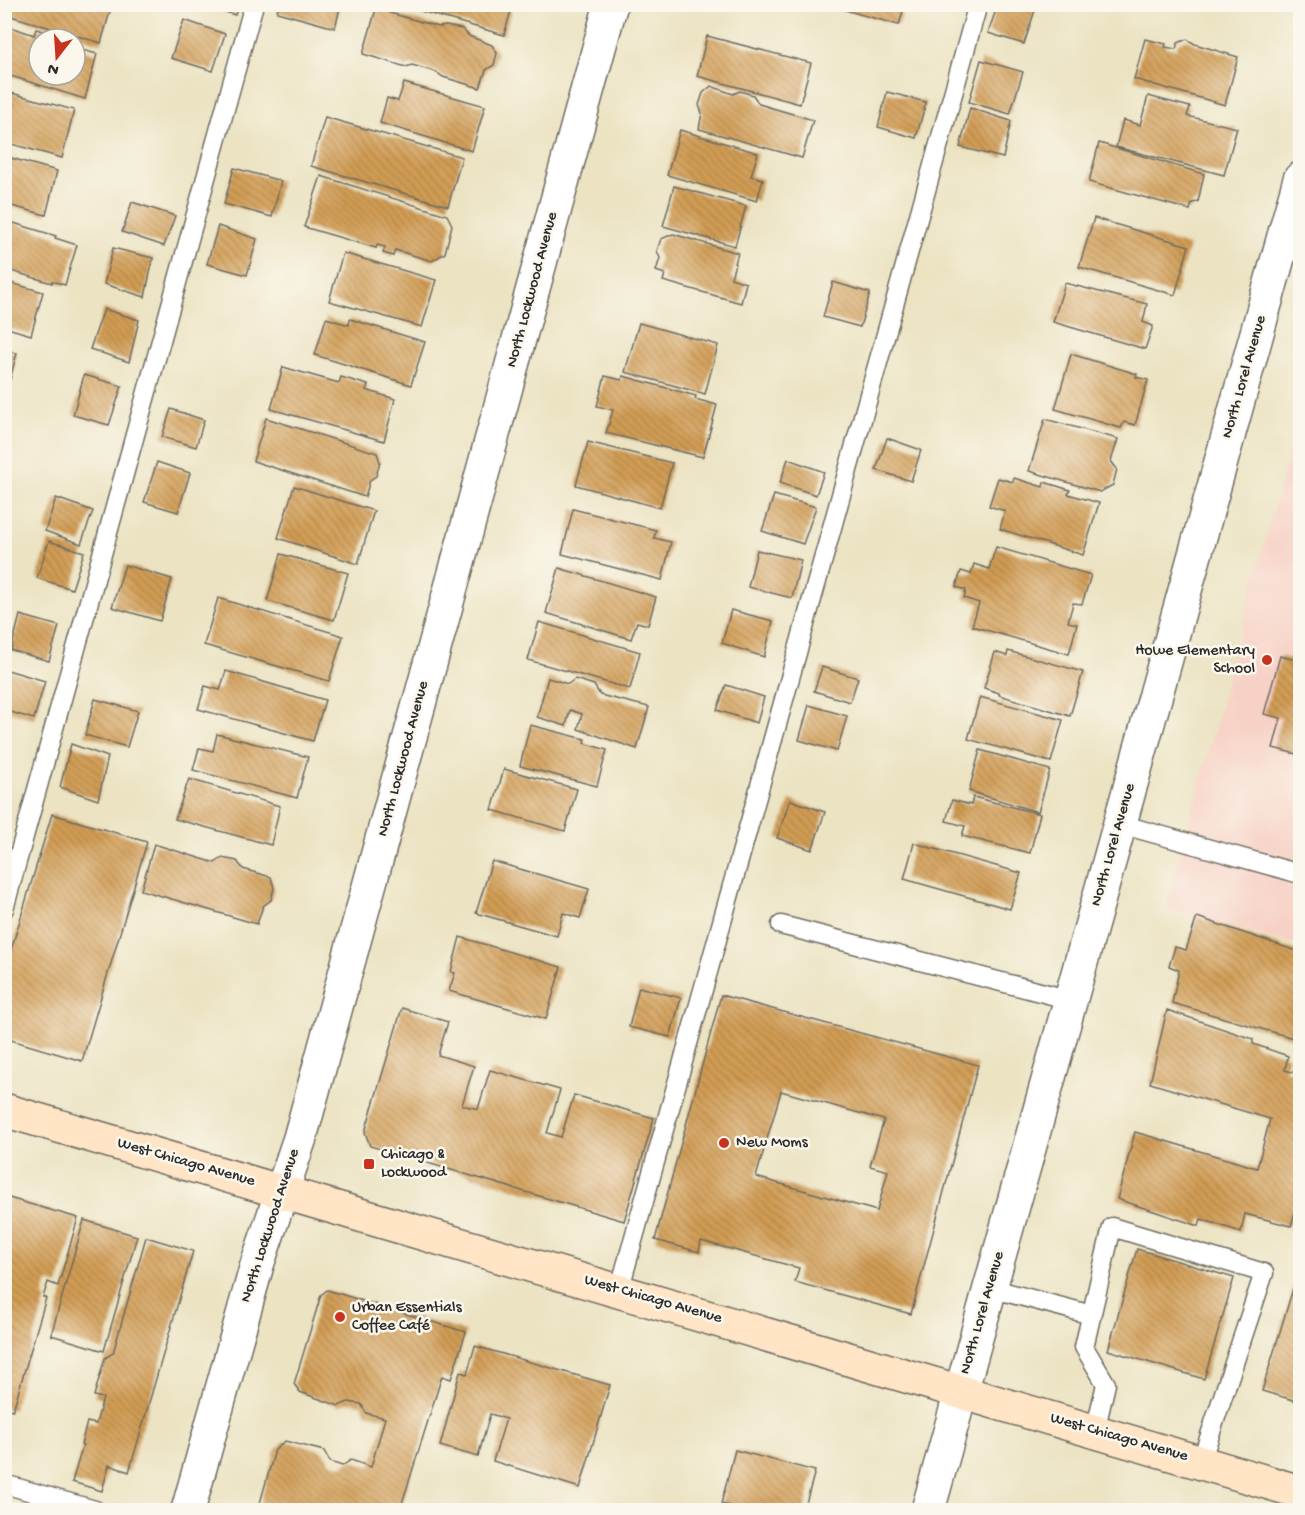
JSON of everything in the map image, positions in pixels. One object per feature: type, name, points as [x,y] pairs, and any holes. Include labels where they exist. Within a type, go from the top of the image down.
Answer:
[{"type":"main road","name":"West Chicago Avenue","points":[[4,1110],[1300,1492]]},
{"type":"street","name":"North Lockwood Avenue","points":[[188,1510],[257,1265],[300,1138],[611,4]]},
{"type":"street","name":"North Lorel Avenue","points":[[928,1510],[1300,179]]},
{"type":"lane","points":[[4,909],[254,4]]},
{"type":"lane","points":[[619,1290],[978,4]]},
{"type":"lane","points":[[1120,824],[1300,874]]},
{"type":"lane","points":[[781,925],[1071,1000]]},
{"type":"lane","points":[[1095,1431],[1106,1384],[1084,1347],[1112,1227],[1264,1273],[1201,1462]]},
{"type":"lane","points":[[990,1288],[1092,1315]]},
{"type":"lane","points":[[4,1484],[95,1510]]},
{"type":"shaded area","name":"Howe Elementary School","points":[[1300,411],[1300,946],[1166,908]]},
{"type":"building","points":[[4,4],[106,4],[105,6],[111,8],[101,43],[87,39],[87,27],[47,27],[4,14]]},
{"type":"building","points":[[200,4],[239,4],[235,15]]},
{"type":"building","points":[[279,4],[341,4],[335,28],[277,12]]},
{"type":"building","points":[[411,4],[513,4],[504,35],[410,8]]},
{"type":"building","points":[[842,4],[905,4],[899,25],[841,9]]},
{"type":"building","points":[[998,4],[1037,4],[1024,44],[988,33]]},
{"type":"building","points":[[376,9],[439,27],[462,29],[469,36],[492,45],[497,53],[494,65],[486,70],[480,88],[412,65],[406,67],[363,54]]},
{"type":"building","points":[[184,20],[225,34],[213,71],[171,58]]},
{"type":"building","points":[[8,26],[27,33],[27,81],[4,74],[4,38]]},
{"type":"building","points":[[707,36],[811,63],[800,104],[697,76]]},
{"type":"building","points":[[1145,39],[1176,49],[1178,43],[1187,39],[1195,44],[1238,57],[1225,105],[1134,79]]},
{"type":"building","points":[[87,51],[97,54],[85,99],[46,87],[87,87]]},
{"type":"building","points":[[981,60],[1023,72],[1010,114],[969,102]]},
{"type":"building","points":[[404,83],[485,106],[472,151],[380,123],[387,98],[398,101]]},
{"type":"building","points":[[711,86],[733,94],[740,91],[753,95],[759,104],[813,120],[802,158],[699,129],[702,113],[699,105],[703,93]]},
{"type":"building","points":[[4,91],[74,110],[62,158],[4,142]]},
{"type":"building","points":[[887,92],[926,102],[916,138],[878,127]]},
{"type":"building","points":[[1148,96],[1190,107],[1187,116],[1237,128],[1224,175],[1116,147],[1123,120],[1140,125]]},
{"type":"building","points":[[970,108],[1011,121],[1003,158],[960,147]]},
{"type":"building","points":[[325,117],[462,157],[448,206],[311,166]]},
{"type":"building","points":[[680,130],[758,153],[751,176],[763,179],[757,201],[667,175]]},
{"type":"building","points":[[1099,143],[1204,174],[1198,202],[1192,203],[1190,210],[1089,182]]},
{"type":"building","points":[[4,156],[57,171],[46,215],[4,204]]},
{"type":"building","points":[[234,168],[281,181],[272,217],[224,204]]},
{"type":"building","points":[[321,176],[447,215],[452,225],[445,253],[432,261],[395,250],[393,256],[383,253],[385,247],[377,245],[376,248],[304,227]]},
{"type":"building","points":[[674,186],[746,206],[735,246],[663,226]]},
{"type":"building","points":[[132,202],[175,216],[164,246],[122,232]]},
{"type":"building","points":[[1094,218],[1189,246],[1175,295],[1079,267]]},
{"type":"building","points":[[4,220],[77,245],[65,285],[4,269]]},
{"type":"building","points":[[218,226],[257,239],[247,275],[207,264]]},
{"type":"building","points":[[673,234],[738,253],[731,278],[746,283],[741,303],[663,281],[665,274],[656,271],[660,258],[657,251],[661,239]]},
{"type":"building","points":[[113,248],[153,258],[145,297],[104,284]]},
{"type":"building","points":[[343,253],[436,280],[422,327],[329,301]]},
{"type":"building","points":[[4,281],[43,292],[31,335],[4,327]]},
{"type":"building","points":[[833,282],[870,293],[860,327],[823,317]]},
{"type":"building","points":[[1065,283],[1147,304],[1143,322],[1153,326],[1145,349],[1053,322]]},
{"type":"building","points":[[104,309],[139,320],[129,362],[90,349]]},
{"type":"building","points":[[326,318],[349,325],[350,319],[425,342],[411,385],[315,355]]},
{"type":"building","points":[[639,323],[718,345],[705,394],[625,372]]},
{"type":"building","points":[[4,350],[17,353],[8,387],[4,386]]},
{"type":"building","points":[[1071,354],[1137,374],[1136,377],[1148,380],[1135,425],[1124,422],[1121,428],[1055,409]]},
{"type":"building","points":[[283,367],[339,383],[341,377],[368,385],[366,390],[395,399],[384,441],[271,409]]},
{"type":"building","points":[[84,375],[122,386],[109,425],[73,415]]},
{"type":"building","points":[[605,376],[622,380],[623,376],[696,396],[695,399],[717,405],[703,457],[606,433],[613,410],[597,406]]},
{"type":"building","points":[[171,409],[204,420],[196,447],[162,437]]},
{"type":"building","points":[[266,418],[377,453],[380,462],[376,476],[370,480],[365,497],[253,461]]},
{"type":"building","points":[[1045,419],[1118,439],[1111,461],[1117,469],[1113,485],[1100,492],[1029,471]]},
{"type":"building","points":[[887,438],[921,450],[911,481],[876,470]]},
{"type":"building","points":[[588,442],[672,463],[660,508],[576,485]]},
{"type":"building","points":[[788,459],[824,472],[816,495],[780,483]]},
{"type":"building","points":[[157,462],[190,473],[178,512],[144,502]]},
{"type":"building","points":[[998,478],[1013,482],[1014,478],[1043,487],[1044,482],[1070,490],[1068,494],[1099,503],[1083,555],[1000,529],[1005,511],[989,506]]},
{"type":"building","points":[[294,486],[374,511],[358,564],[278,538]]},
{"type":"building","points":[[774,495],[816,507],[803,544],[762,531]]},
{"type":"building","points":[[56,498],[93,511],[81,544],[45,531]]},
{"type":"building","points":[[573,509],[656,530],[654,538],[671,542],[662,580],[562,554]]},
{"type":"building","points":[[49,541],[84,552],[72,589],[37,578]]},
{"type":"building","points":[[996,547],[1091,575],[1082,604],[1073,603],[1068,622],[1077,624],[1069,654],[972,626],[979,603],[964,598],[966,590],[956,587],[961,571],[971,574],[974,564],[989,569]]},
{"type":"building","points":[[757,550],[801,560],[792,598],[748,587]]},
{"type":"building","points":[[281,554],[348,573],[334,620],[267,601]]},
{"type":"building","points":[[125,565],[172,579],[160,621],[112,607]]},
{"type":"building","points":[[559,568],[656,597],[648,625],[637,622],[631,639],[546,613]]},
{"type":"building","points":[[218,598],[343,636],[329,681],[204,645]]},
{"type":"building","points":[[731,610],[773,621],[764,657],[722,643]]},
{"type":"building","points":[[20,615],[59,626],[49,661],[11,650]]},
{"type":"building","points":[[539,622],[640,652],[630,689],[528,660]]},
{"type":"building","points":[[1300,644],[1300,755],[1273,748],[1281,718],[1264,714],[1280,656],[1296,660]]},
{"type":"building","points":[[1008,651],[1083,672],[1070,716],[999,695],[999,693],[984,688],[995,652],[1007,656]]},
{"type":"building","points":[[822,667],[858,678],[850,702],[814,691]]},
{"type":"building","points":[[4,669],[45,681],[34,719],[4,710]]},
{"type":"building","points":[[226,671],[325,700],[313,741],[198,709],[205,686],[220,690]]},
{"type":"building","points":[[548,678],[568,684],[575,679],[594,685],[600,695],[649,707],[637,749],[578,729],[582,714],[570,710],[566,726],[537,717]]},
{"type":"building","points":[[726,685],[764,697],[757,723],[717,710]]},
{"type":"building","points":[[980,697],[1063,720],[1051,762],[968,739]]},
{"type":"building","points":[[95,699],[138,711],[127,747],[85,735]]},
{"type":"building","points":[[809,705],[847,716],[837,751],[799,740]]},
{"type":"building","points":[[530,725],[585,739],[584,743],[607,750],[597,786],[520,766]]},
{"type":"building","points":[[217,734],[308,757],[297,798],[193,770],[199,748],[213,751]]},
{"type":"building","points":[[71,744],[108,757],[98,800],[60,787]]},
{"type":"building","points":[[980,750],[1050,770],[1038,812],[969,791]]},
{"type":"building","points":[[504,769],[577,789],[565,831],[492,810]]},
{"type":"building","points":[[189,779],[280,806],[271,845],[175,819]]},
{"type":"building","points":[[973,797],[1040,814],[1030,853],[962,836],[965,826],[946,821],[952,800],[971,805]]},
{"type":"building","points":[[790,800],[825,812],[812,850],[777,838]]},
{"type":"building","points":[[52,814],[147,842],[82,1061],[4,1038],[4,973]]},
{"type":"building","points":[[914,843],[1021,873],[1010,909],[904,879]]},
{"type":"building","points":[[154,844],[215,863],[222,858],[237,861],[243,869],[271,877],[274,888],[271,900],[263,906],[257,924],[141,890]]},
{"type":"building","points":[[492,861],[589,889],[580,918],[563,913],[557,936],[476,913]]},
{"type":"building","points":[[1197,917],[1300,952],[1300,1040],[1172,1003],[1179,970],[1169,966],[1175,947],[1186,950]]},
{"type":"building","points":[[460,937],[561,967],[546,1019],[449,991],[455,973],[451,972]]},
{"type":"building","points":[[639,987],[681,998],[670,1037],[629,1027]]},
{"type":"building","name":"New Moms","points":[[721,995],[978,1065],[911,1314],[795,1282],[799,1268],[701,1241],[699,1252],[655,1240]],"holes":[[[781,1091],[884,1120],[870,1166],[888,1171],[877,1211],[756,1177]]]},
{"type":"building","points":[[402,1008],[448,1022],[438,1055],[474,1066],[462,1105],[478,1109],[490,1070],[560,1090],[547,1133],[561,1137],[574,1095],[654,1118],[624,1221],[370,1146],[365,1132]]},
{"type":"building","points":[[1167,1010],[1253,1039],[1253,1044],[1288,1056],[1285,1070],[1300,1074],[1300,1194],[1291,1226],[1245,1214],[1241,1232],[1201,1219],[1199,1226],[1117,1199],[1135,1132],[1257,1168],[1270,1119],[1150,1083]]},
{"type":"building","points":[[9,1198],[78,1218],[58,1286],[48,1282],[43,1297],[46,1298],[13,1410],[4,1408],[4,1212]]},
{"type":"building","points":[[84,1220],[137,1236],[104,1351],[51,1335]]},
{"type":"building","points":[[146,1237],[193,1251],[129,1472],[109,1465],[102,1491],[72,1482],[87,1422],[96,1424],[103,1398],[94,1396],[105,1358],[113,1353]]},
{"type":"building","points":[[1137,1249],[1234,1278],[1204,1379],[1108,1350]]},
{"type":"building","points":[[1298,1272],[1300,1273],[1300,1402],[1262,1391]]},
{"type":"building","points":[[327,1290],[466,1332],[451,1379],[442,1376],[400,1510],[258,1510],[275,1450],[285,1441],[324,1451],[330,1462],[342,1466],[351,1460],[371,1467],[385,1418],[366,1413],[361,1404],[348,1402],[339,1406],[300,1392],[294,1384],[321,1295]]},
{"type":"building","points":[[475,1346],[610,1385],[580,1488],[493,1461],[506,1419],[497,1416],[490,1414],[478,1457],[440,1446],[460,1372],[467,1374]]},
{"type":"building","points":[[735,1450],[815,1471],[804,1510],[747,1510],[721,1504]]},
{"type":"place","name":"Howe Elementary School","points":[[1267,660]]},
{"type":"place","name":"New Moms","points":[[724,1143]]},
{"type":"place","name":"Chicago & Lockwood","points":[[369,1164]]},
{"type":"place","name":"Urban Essentials Coffee Café","points":[[340,1317]]}]
